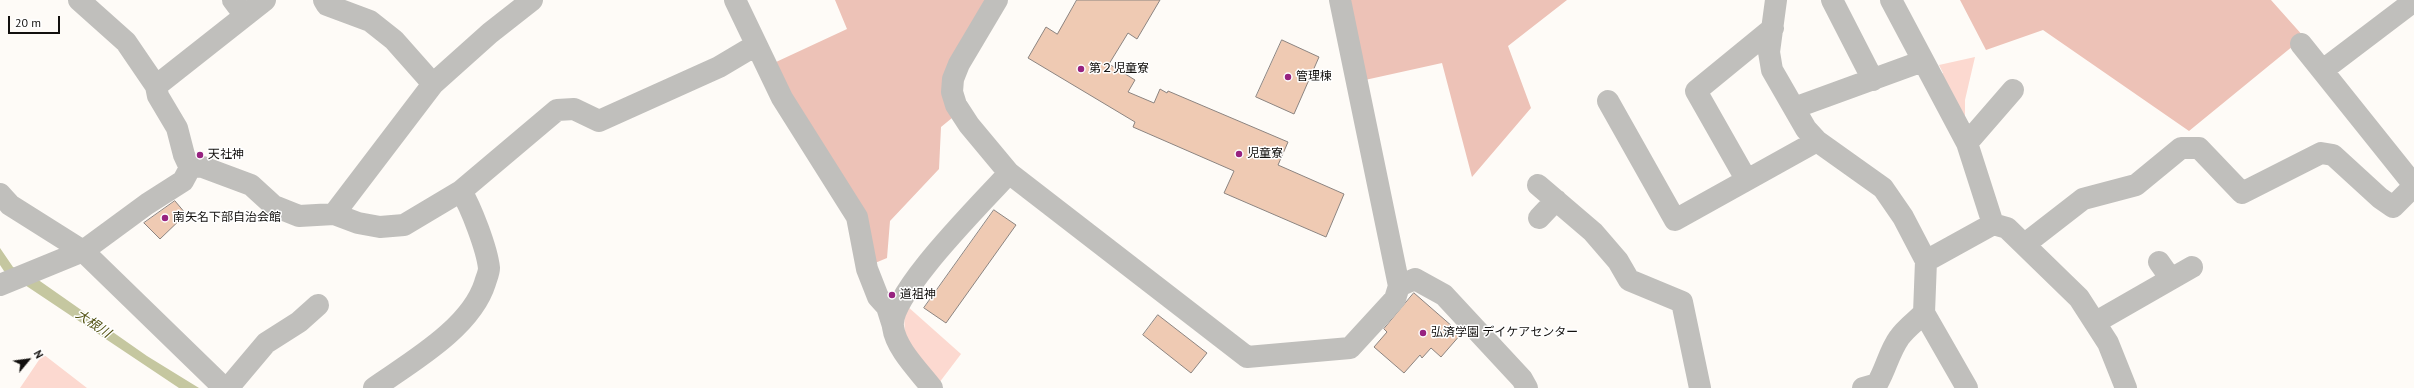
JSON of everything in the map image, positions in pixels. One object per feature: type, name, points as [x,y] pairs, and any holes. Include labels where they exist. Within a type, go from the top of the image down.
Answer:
[{"type":"street","points":[[79,0],[126,42],[156,86],[158,96],[177,128],[184,156],[190,168]]},
{"type":"street","points":[[156,86],[239,8],[265,0]]},
{"type":"street","points":[[324,0],[327,5],[370,20],[394,40],[433,84]]},
{"type":"street","points":[[334,214],[433,84],[490,33],[532,0]]},
{"type":"street","points":[[735,0],[782,98],[857,217],[867,269],[878,296],[886,307],[902,348],[932,388]]},
{"type":"street","points":[[998,0],[959,64],[953,79],[952,92],[956,105],[969,125],[1009,173],[1247,357],[1350,348],[1395,299],[1399,286],[1340,0]]},
{"type":"street","points":[[1776,0],[1769,52],[1772,70],[1806,130],[1817,141],[1883,188],[1903,217],[1926,261],[1924,313],[1967,388]]},
{"type":"street","points":[[1832,0],[1873,80]]},
{"type":"street","points":[[1891,0],[1967,143],[1993,224]]},
{"type":"street","points":[[2324,70],[2414,1]]},
{"type":"street","points":[[1746,179],[1696,91],[1773,28]]},
{"type":"street","points":[[2025,244],[2083,199],[2136,185],[2181,148],[2199,148],[2242,193],[2321,153],[2333,155],[2380,198],[2393,207],[2414,186],[2324,70],[2300,44]]},
{"type":"street","points":[[190,168],[200,166],[251,185],[274,206],[299,216],[334,214],[358,223],[380,227],[404,225],[461,191],[557,110],[574,109],[599,121],[719,67],[756,45]]},
{"type":"street","points":[[1794,108],[1923,61]]},
{"type":"street","points":[[1967,143],[2013,90]]},
{"type":"street","points":[[1608,101],[1675,220],[1746,179],[1817,141]]},
{"type":"street","points":[[4,284],[83,251],[147,204],[183,181],[190,168]]},
{"type":"street","points":[[893,326],[898,307],[920,272],[1009,173]]},
{"type":"street","points":[[1538,185],[1593,232],[1618,261],[1629,280],[1682,302],[1697,387]]},
{"type":"street","points":[[374,388],[424,353],[462,320],[480,298],[489,269],[470,206],[461,191]]},
{"type":"street","points":[[0,194],[10,206],[83,251],[224,388]]},
{"type":"street","points":[[1539,218],[1556,200]]},
{"type":"street","points":[[1926,261],[1993,224],[2007,228],[2079,298],[2096,322],[2108,343],[2126,388]]},
{"type":"street","points":[[2159,262],[2171,279]]},
{"type":"street","points":[[2096,322],[2192,267]]},
{"type":"street","points":[[1399,286],[1415,279],[1444,295],[1522,379],[1527,388]]},
{"type":"street","points":[[228,388],[266,343],[299,322],[318,305]]},
{"type":"street","points":[[1863,388],[1877,384],[1887,368],[1890,355],[1899,337],[1924,313]]},
{"type":"shaded area","points":[[835,0],[989,0],[952,118],[941,127],[939,169],[890,221],[887,258],[875,263],[788,93],[776,62],[847,29]]},
{"type":"shaded area","points":[[1349,0],[1567,0],[1508,46],[1531,108],[1472,177],[1442,63],[1365,80]]},
{"type":"shaded area","points":[[1960,0],[2271,0],[2304,37],[2189,131],[2043,30],[1986,50]]},
{"type":"shaded area","points":[[1975,57],[1965,100],[1965,118],[1938,76],[1943,73],[1939,65]]},
{"type":"shaded area","points":[[907,306],[961,354],[939,383],[905,341],[904,310]]},
{"type":"shaded area","points":[[43,354],[87,388],[20,388]]},
{"type":"water","name":"大根川","points":[[0,248],[13,267],[37,279],[147,356],[199,388],[179,388],[4,271],[0,265]]},
{"type":"building","points":[[1077,0],[1160,0],[1137,39],[1128,33],[1109,64],[1135,80],[1128,92],[1154,103],[1160,89],[1167,93],[1168,91],[1288,142],[1278,165],[1344,194],[1326,237],[1224,193],[1234,171],[1133,127],[1135,122],[1028,58],[1046,27],[1057,34]]},
{"type":"building","name":"管理棟","points":[[1282,40],[1319,57],[1294,114],[1256,97]]},
{"type":"building","name":"南矢名下部自治会館","points":[[175,201],[186,214],[160,239],[144,223]]},
{"type":"building","points":[[994,210],[1016,225],[946,323],[924,308]]},
{"type":"building","name":"弘済学園 デイケアセンター","points":[[1414,293],[1461,334],[1441,357],[1431,348],[1422,358],[1420,355],[1404,373],[1374,347],[1387,332],[1384,329]]},
{"type":"building","points":[[1158,315],[1207,353],[1191,373],[1143,335]]},
{"type":"place","name":"第２児童寮","points":[[1081,69]]},
{"type":"place","name":"管理棟","points":[[1288,77]]},
{"type":"place","name":"児童寮","points":[[1239,154]]},
{"type":"place","name":"天社神","points":[[200,155]]},
{"type":"place","name":"南矢名下部自治会館","points":[[165,218]]},
{"type":"place","name":"道祖神","points":[[892,295]]},
{"type":"place","name":"弘済学園 デイケアセンター","points":[[1423,333]]}]
